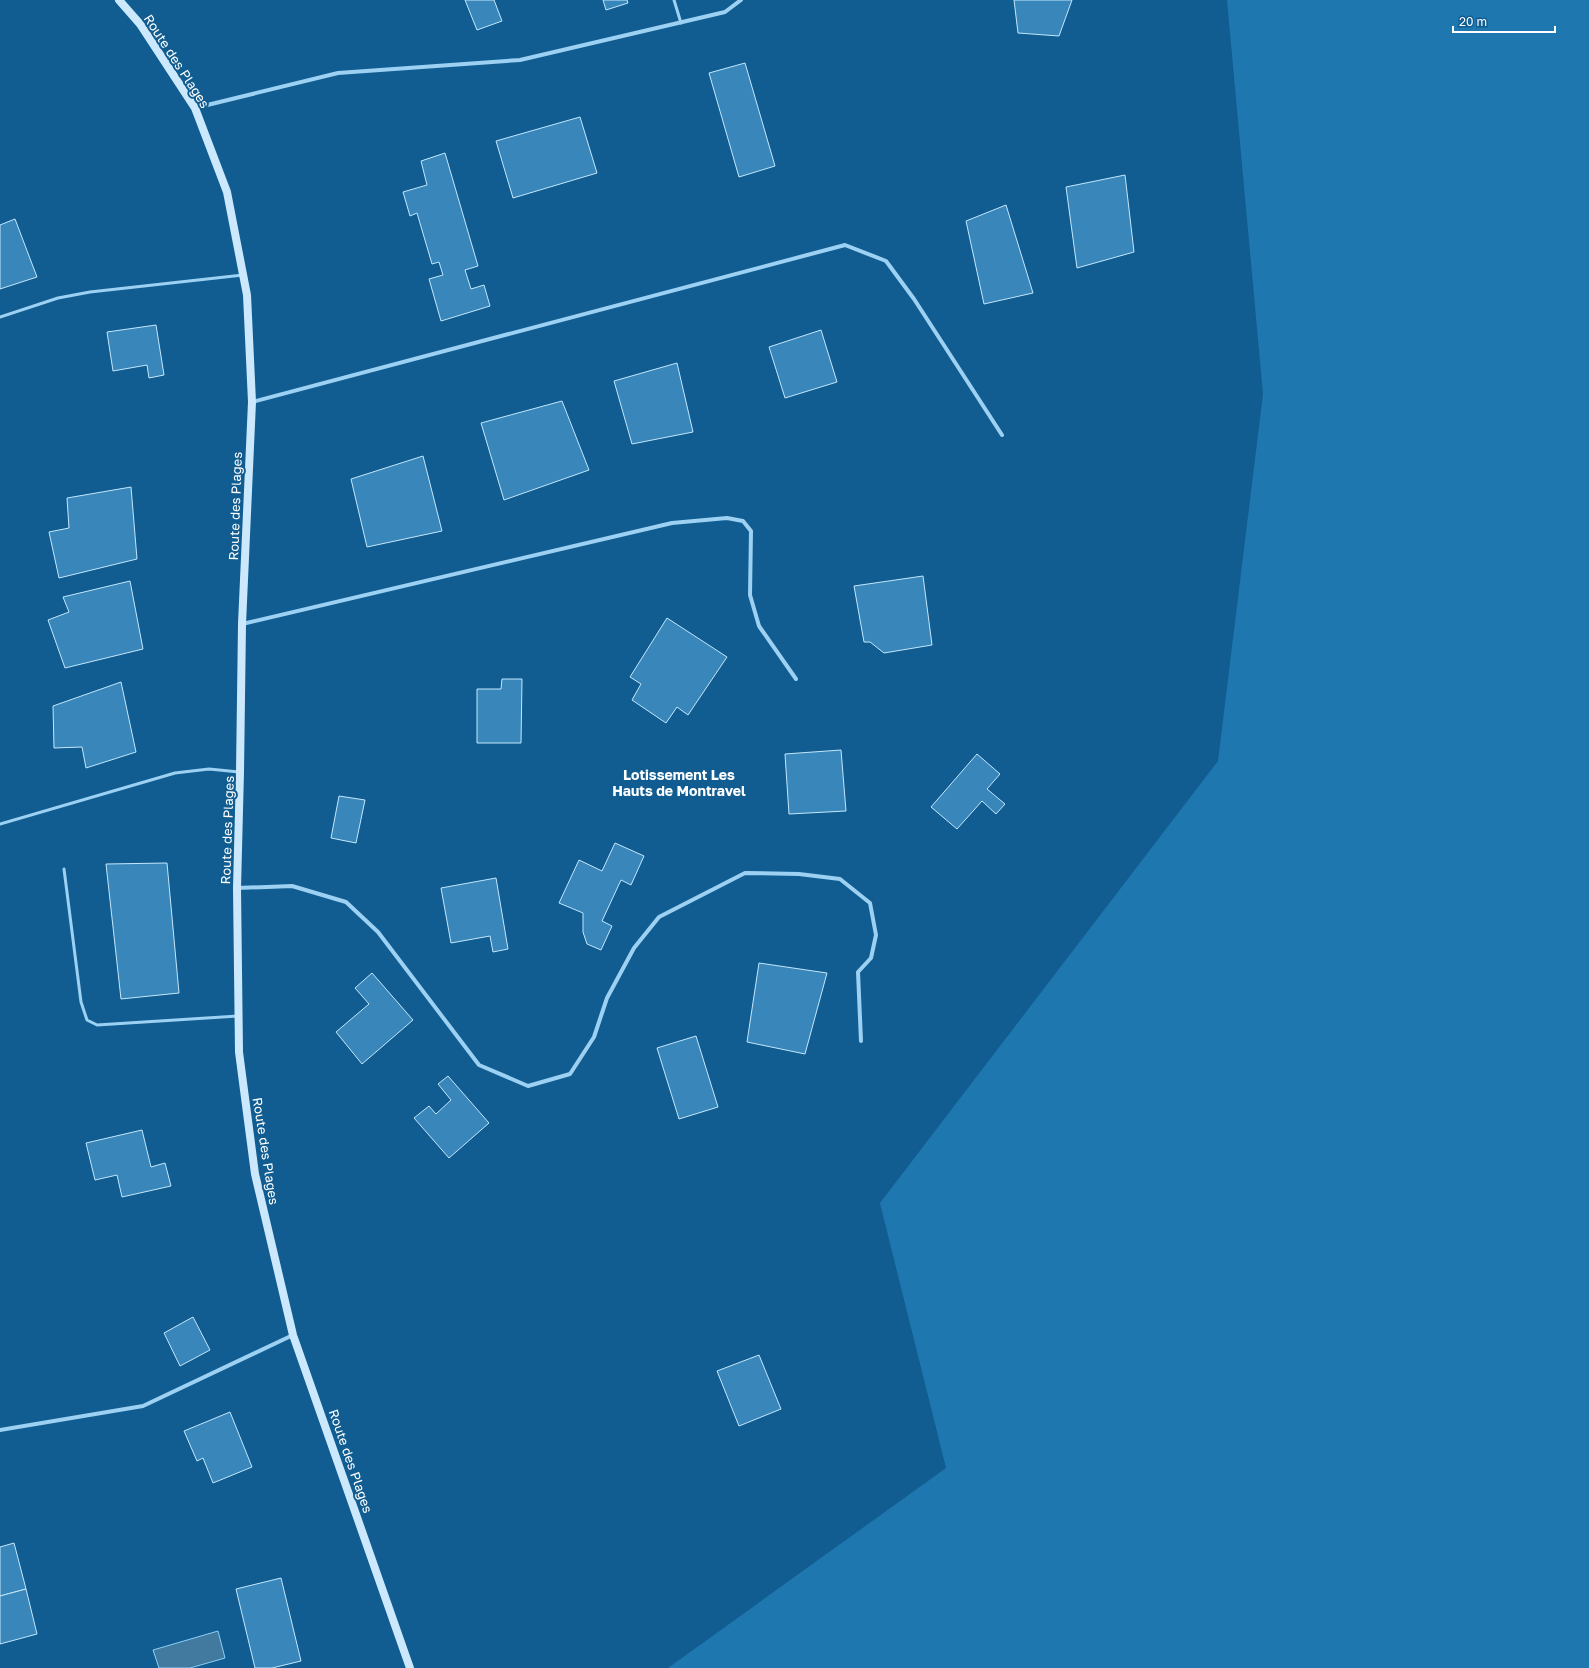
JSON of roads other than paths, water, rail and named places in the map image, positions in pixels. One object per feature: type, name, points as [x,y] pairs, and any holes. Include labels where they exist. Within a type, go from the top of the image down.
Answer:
[{"type":"street","name":"Route des Plages","points":[[119,0],[140,24],[195,108],[228,192],[247,295],[252,402],[242,624],[237,888],[239,1052],[255,1174],[294,1335],[410,1668]]},
{"type":"street","points":[[195,108],[338,73],[520,60],[725,12],[741,0]]},
{"type":"street","points":[[252,402],[845,245],[886,261],[914,298],[1002,435]]},
{"type":"street","points":[[242,624],[672,523],[727,518],[743,521],[751,531],[750,595],[759,626],[796,679]]},
{"type":"street","points":[[237,888],[292,886],[346,902],[378,932],[479,1065],[528,1086],[570,1074],[594,1037],[607,998],[634,948],[659,917],[745,873],[799,874],[840,880],[870,904],[876,935],[871,958],[858,972],[861,1041]]},
{"type":"street","points":[[0,1430],[143,1406],[294,1335]]},
{"type":"lane","points":[[674,0],[680,23]]},
{"type":"lane","points":[[0,317],[58,298],[90,292],[243,274]]},
{"type":"lane","points":[[0,824],[175,773],[209,769],[240,772]]},
{"type":"lane","points":[[64,870],[81,1002],[88,1020],[96,1024],[238,1016]]},
{"type":"district","name":"Lotissement Les Hauts de Montravel","points":[[679,782]]}]
